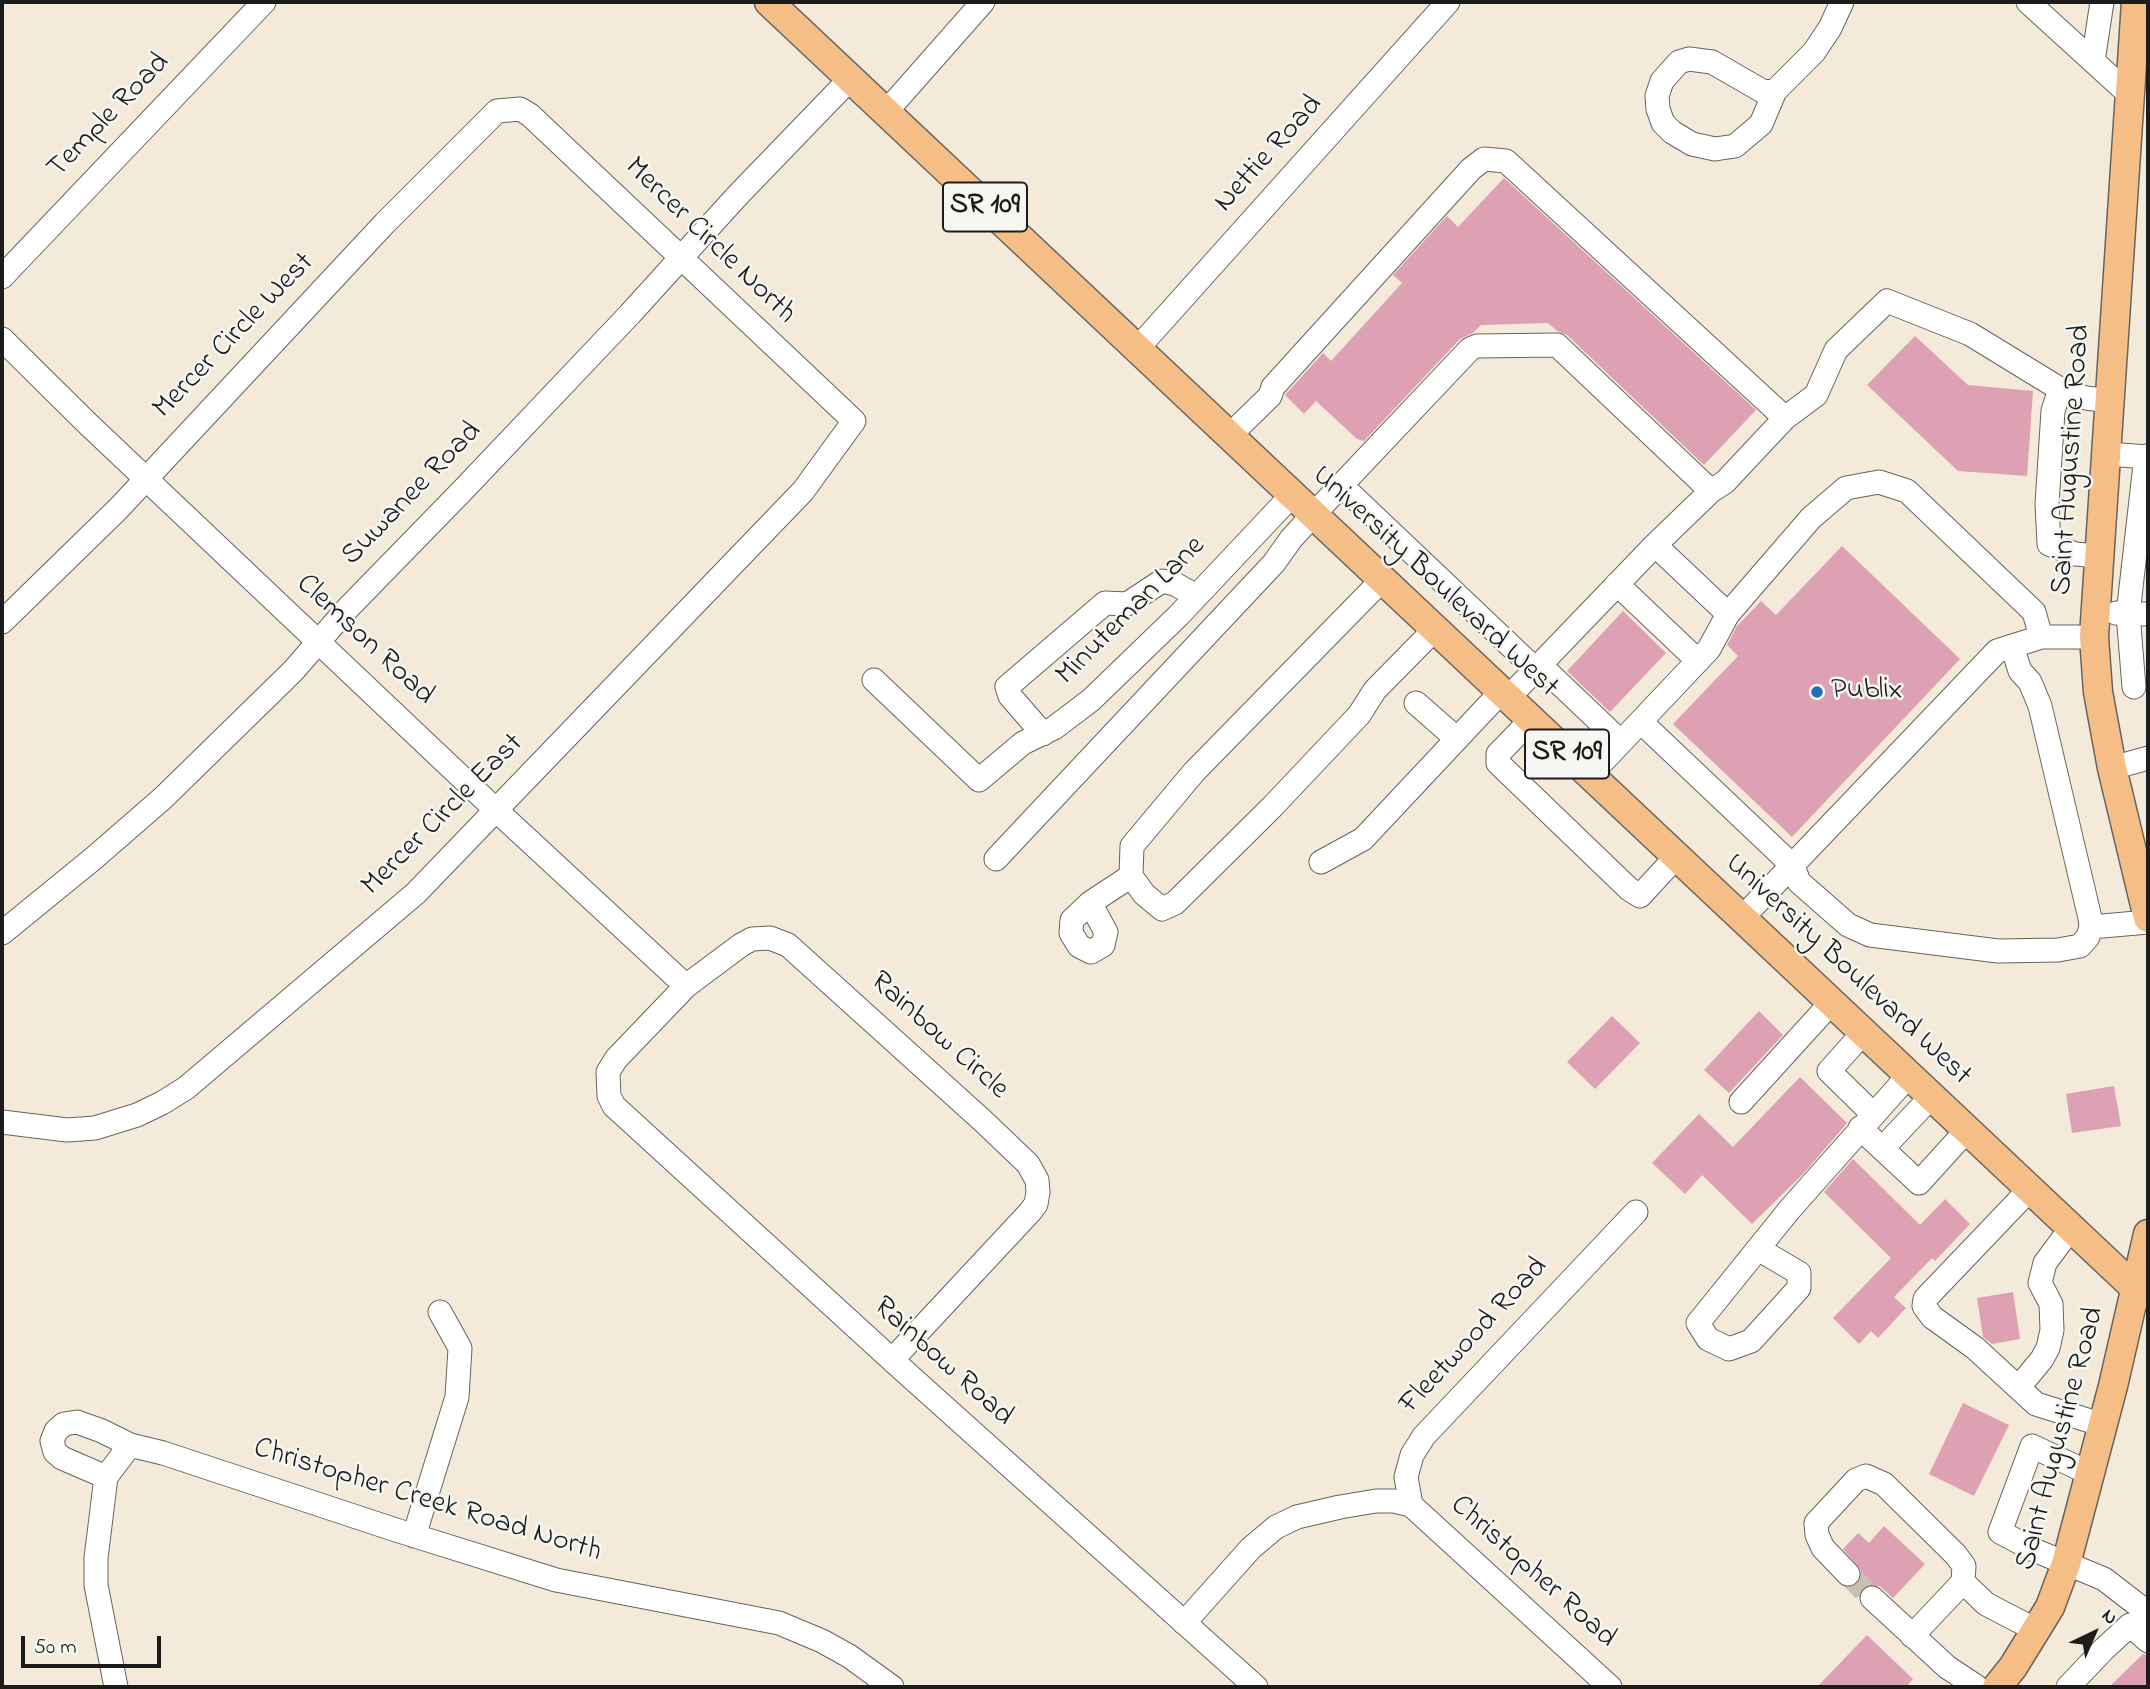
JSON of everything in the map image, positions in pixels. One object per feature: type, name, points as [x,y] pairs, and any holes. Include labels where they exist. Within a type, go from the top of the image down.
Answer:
[{"type":"main road","name":"University Boulevard West","points":[[769,2],[1931,1097],[2141,1291]]},
{"type":"main road","name":"Saint Augustine Road","points":[[2136,2],[2095,624],[2098,692],[2112,768],[2148,915]]},
{"type":"main road","name":"Saint Augustine Road","points":[[1997,1687],[2014,1667],[2050,1607],[2066,1564],[2141,1291],[2148,1234]]},
{"type":"street","name":"Temple Road","points":[[2,277],[264,2]]},
{"type":"street","points":[[885,113],[983,2]]},
{"type":"street","name":"Nettie Road","points":[[1136,349],[1448,2]]},
{"type":"street","points":[[1775,91],[1764,92],[1712,62],[1689,59],[1679,62],[1662,81],[1657,96],[1658,109],[1663,123],[1692,144],[1715,149],[1735,146],[1761,124],[1775,91],[1814,52],[1830,28],[1842,2]]},
{"type":"street","points":[[2028,2],[2129,94]]},
{"type":"street","points":[[2094,61],[2102,2]]},
{"type":"street","name":"Suwanee Road","points":[[2,933],[163,798],[293,671],[850,79]]},
{"type":"street","name":"Mercer Circle North","points":[[520,110],[530,115],[854,421]]},
{"type":"street","name":"Mercer Circle West","points":[[2,622],[74,554],[454,153],[497,111],[520,110]]},
{"type":"street","points":[[1229,436],[1270,396],[1273,387],[1471,169],[1485,159],[1506,161],[1785,418]]},
{"type":"street","points":[[1321,862],[1363,839],[1457,739],[1537,667],[1655,545],[1711,491],[1724,482],[1785,418],[1816,395],[1836,350],[1887,301],[1969,334],[2060,389],[2086,398],[2110,401]]},
{"type":"street","name":"Clemson Road","points":[[2,339],[318,642],[686,986]]},
{"type":"street","points":[[996,859],[1274,563],[1313,515],[1471,349],[1477,346],[1557,345],[1711,491]]},
{"type":"street","points":[[2060,389],[2053,411],[2047,504],[2049,544],[2075,554],[2099,556]]},
{"type":"street","name":"Mercer Circle East","points":[[2,1122],[67,1130],[95,1128],[136,1115],[178,1093],[416,893],[803,491],[854,421]]},
{"type":"street","points":[[2098,692],[2141,689],[2138,614],[2147,456],[2106,454]]},
{"type":"street","points":[[1590,775],[1709,649],[1728,614],[1811,518],[1846,488],[1879,482],[1907,491],[2034,612],[2041,638]]},
{"type":"street","points":[[1341,485],[1621,742]]},
{"type":"street","name":"Minuteman Lane","points":[[874,680],[979,780],[1023,743],[1042,734],[1091,700],[1127,668],[1292,495]]},
{"type":"street","points":[[1655,545],[1728,614]]},
{"type":"street","points":[[1382,580],[1185,783],[1132,846],[1131,876],[1144,894],[1162,909],[1175,904],[1359,715],[1375,690],[1435,629]]},
{"type":"street","points":[[1042,734],[1010,696],[1007,687],[1105,603],[1127,604],[1161,582],[1175,584],[1196,596]]},
{"type":"street","points":[[1617,584],[1698,661]]},
{"type":"street","points":[[1742,918],[1997,651],[2138,614]]},
{"type":"street","points":[[1641,722],[1793,866],[1798,881],[1848,925],[1870,936],[1998,951],[2059,950],[2080,946],[2088,937],[2091,927],[2039,706],[2031,682],[2021,671],[2012,646]]},
{"type":"street","points":[[1416,702],[1457,739]]},
{"type":"street","points":[[1531,720],[1498,754],[1498,763],[1629,889],[1640,896],[1676,857]]},
{"type":"street","points":[[2112,768],[2148,758]]},
{"type":"street","points":[[1090,903],[1131,876]]},
{"type":"street","points":[[2091,927],[2148,915]]},
{"type":"street","name":"Rainbow Circle","points":[[608,1072],[616,1059],[686,986],[751,939],[770,938],[788,945],[1028,1164],[1037,1180],[1036,1204],[892,1360]]},
{"type":"street","points":[[1741,1102],[1831,1003]]},
{"type":"street","points":[[1864,1032],[1829,1071],[1867,1121],[1882,1149],[1919,1183],[1967,1130]]},
{"type":"street","name":"Rainbow Road","points":[[608,1072],[609,1096],[614,1106],[1256,1687]]},
{"type":"street","points":[[1758,1249],[1799,1273],[1799,1288],[1751,1341],[1729,1349],[1708,1339],[1698,1323],[1758,1249],[1909,1075]]},
{"type":"street","points":[[1882,1149],[1931,1097]]},
{"type":"street","points":[[2029,1189],[1925,1299],[1924,1306],[1932,1317],[1975,1349],[2036,1404],[2103,1425]]},
{"type":"street","name":"Fleetwood Road","points":[[1410,1505],[1406,1477],[1412,1455],[1424,1436],[1636,1212]]},
{"type":"street","points":[[2019,1387],[2048,1348],[2052,1330],[2051,1304],[2040,1283],[2045,1263],[2071,1228]]},
{"type":"street","points":[[414,1536],[457,1397],[460,1348],[440,1311]]},
{"type":"street","name":"Christopher Creek Road North","points":[[106,1477],[62,1458],[54,1451],[52,1441],[56,1431],[64,1424],[77,1422],[130,1445],[163,1453],[556,1580],[779,1623],[822,1640],[892,1687]]},
{"type":"street","points":[[116,1687],[96,1585],[97,1542],[106,1477],[130,1445]]},
{"type":"street","points":[[2091,1474],[2032,1446],[2000,1532],[2104,1579],[2142,1617],[2148,1641]]},
{"type":"street","points":[[1848,1574],[1823,1548],[1817,1535],[1816,1523],[1856,1480],[1866,1476],[1884,1484],[1964,1566],[1963,1582],[1912,1636]]},
{"type":"street","points":[[1184,1623],[1251,1548],[1276,1527],[1297,1517],[1376,1501],[1394,1501],[1410,1505]]},
{"type":"street","name":"Christopher Road","points":[[1410,1505],[1610,1687]]},
{"type":"street","points":[[1963,1582],[1986,1604],[2036,1630]]},
{"type":"street","points":[[1872,1598],[1947,1667],[1977,1687]]},
{"type":"street","points":[[2068,1687],[2104,1649],[2142,1617]]},
{"type":"building","points":[[1504,178],[1756,410],[1704,465],[1567,335],[1548,323],[1481,325],[1473,333],[1460,339],[1364,441],[1357,439],[1316,401],[1304,414],[1285,395],[1323,353],[1331,361],[1402,283],[1393,275],[1447,216],[1458,227]]},
{"type":"building","points":[[1915,336],[1968,385],[2033,391],[2027,476],[1958,471],[1867,385]]},
{"type":"building","name":"Publix","points":[[1842,546],[1960,659],[1792,837],[1673,724],[1738,656],[1727,645],[1737,626],[1761,601],[1776,615]]},
{"type":"building","points":[[1623,611],[1666,653],[1610,712],[1567,671]]},
{"type":"building","points":[[1759,1011],[1783,1035],[1729,1093],[1704,1070]]},
{"type":"building","points":[[1612,1016],[1640,1043],[1595,1089],[1567,1062]]},
{"type":"building","points":[[1800,1077],[1847,1123],[1804,1173],[1752,1224],[1702,1175],[1685,1194],[1652,1163],[1699,1114],[1733,1147]]},
{"type":"building","points":[[2114,1086],[2121,1126],[2072,1133],[2066,1094]]},
{"type":"building","points":[[1853,1159],[1920,1225],[1945,1199],[1970,1224],[1935,1261],[1932,1258],[1894,1297],[1906,1308],[1878,1338],[1871,1331],[1859,1344],[1833,1318],[1891,1258],[1824,1192]]},
{"type":"building","points":[[2013,1292],[2020,1339],[1992,1344],[1983,1337],[1977,1298]]},
{"type":"building","points":[[1963,1403],[2009,1425],[1974,1496],[1929,1474]]},
{"type":"building","points":[[1884,1526],[1925,1564],[1893,1598],[1880,1586],[1866,1586],[1860,1580],[1861,1570],[1843,1549],[1858,1533],[1869,1543]]},
{"type":"building","points":[[1867,1635],[1913,1679],[1906,1687],[1817,1687]]},
{"type":"building","points":[[2143,1654],[2148,1655],[2148,1687],[2109,1687]]},
{"type":"tunnel","points":[[1848,1574],[1872,1598]]},
{"type":"place","name":"Publix","points":[[1817,692]]}]
